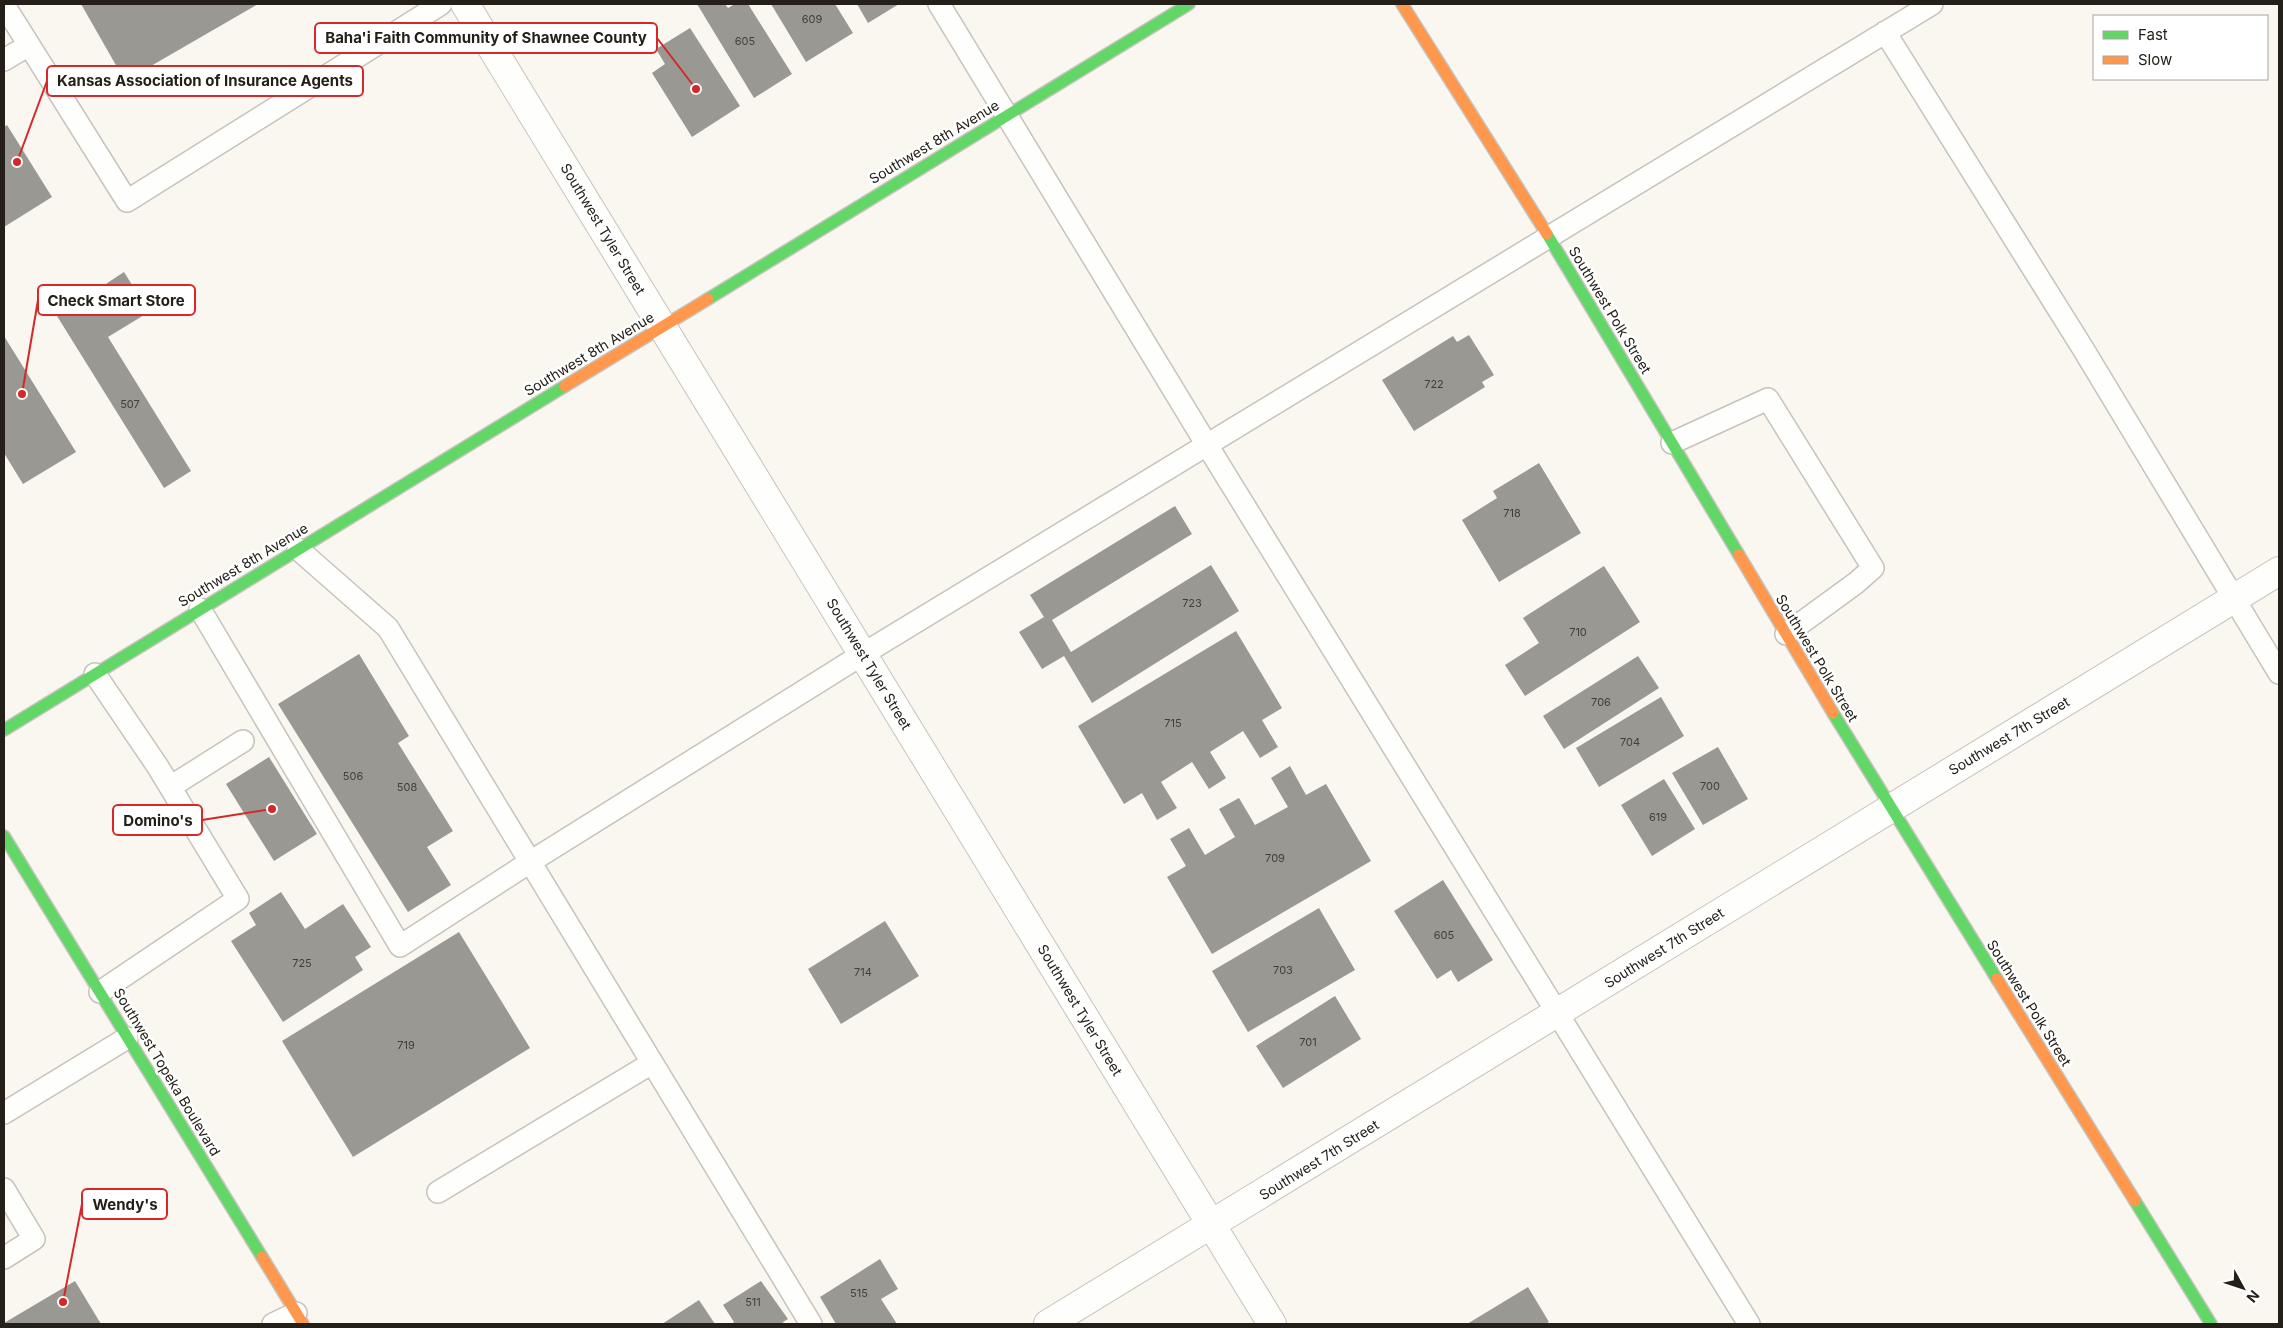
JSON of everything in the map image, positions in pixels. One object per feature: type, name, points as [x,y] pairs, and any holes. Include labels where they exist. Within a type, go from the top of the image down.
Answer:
[{"type":"street","name":"Southwest Tyler Street","points":[[465,4],[1272,1324]]},
{"type":"street","name":"Southwest 8th Avenue","points":[[4,730],[1189,4]]},
{"type":"street","name":"Southwest Polk Street","points":[[1402,4],[1549,237],[1891,808],[2211,1324]]},
{"type":"street","name":"Southwest 7th Street","points":[[1048,1324],[2279,571]]},
{"type":"street","name":"Southwest Topeka Boulevard","points":[[4,836],[299,1319]]},
{"type":"lane","points":[[4,5],[127,201],[441,4]]},
{"type":"lane","points":[[939,4],[1207,445],[1749,1324]]},
{"type":"lane","points":[[200,609],[400,946],[530,862],[863,654],[1932,4]]},
{"type":"lane","points":[[1885,32],[2082,347],[2279,673]]},
{"type":"lane","points":[[4,60],[29,45]]},
{"type":"lane","points":[[1672,443],[1768,399],[1873,568],[1856,583],[1786,634]]},
{"type":"lane","points":[[298,549],[388,628],[811,1324]]},
{"type":"lane","points":[[95,674],[170,786],[238,899],[100,992]]},
{"type":"lane","points":[[170,786],[243,742]]},
{"type":"lane","points":[[4,1112],[128,1038]]},
{"type":"lane","points":[[438,1192],[652,1063]]},
{"type":"lane","points":[[4,1189],[34,1239],[4,1258]]},
{"type":"lane","points":[[273,1324],[299,1319]]},
{"type":"building","points":[[81,4],[258,4],[125,81]]},
{"type":"building","points":[[697,4],[725,4],[728,8],[735,4],[748,4],[792,74],[754,98]]},
{"type":"building","points":[[771,4],[835,4],[853,33],[806,62]]},
{"type":"building","points":[[857,4],[899,4],[868,23]]},
{"type":"building","points":[[690,28],[740,106],[692,137],[652,73],[665,64],[656,49]]},
{"type":"building","points":[[7,125],[52,197],[4,227],[4,127]]},
{"type":"building","points":[[124,272],[149,312],[108,337],[191,471],[164,488],[57,316]]},
{"type":"building","points":[[1469,335],[1494,375],[1482,382],[1485,387],[1414,431],[1382,380],[1453,336],[1457,342]]},
{"type":"building","points":[[4,336],[76,452],[23,484],[4,453]]},
{"type":"building","points":[[1539,463],[1581,533],[1499,582],[1462,520],[1497,498],[1493,491]]},
{"type":"building","points":[[1175,506],[1192,534],[1052,620],[1071,652],[1211,565],[1239,611],[1092,703],[1064,656],[1042,669],[1019,632],[1044,617],[1030,595]]},
{"type":"building","points":[[1604,566],[1640,622],[1525,696],[1505,665],[1539,643],[1523,618]]},
{"type":"building","points":[[1236,631],[1282,708],[1262,720],[1278,747],[1260,758],[1243,731],[1210,752],[1226,778],[1209,789],[1192,762],[1161,782],[1177,808],[1157,820],[1142,793],[1124,804],[1078,726]]},
{"type":"building","points":[[359,654],[409,736],[398,743],[453,831],[427,847],[451,885],[408,912],[278,704]]},
{"type":"building","points":[[1638,656],[1659,688],[1564,749],[1543,716]]},
{"type":"building","points":[[1661,697],[1684,736],[1599,787],[1576,748]]},
{"type":"building","points":[[1718,747],[1748,799],[1703,825],[1672,773]]},
{"type":"building","points":[[269,757],[317,834],[274,861],[226,784]]},
{"type":"building","points":[[1290,766],[1306,795],[1326,784],[1371,861],[1212,954],[1167,877],[1186,866],[1170,839],[1189,828],[1205,855],[1235,837],[1219,809],[1239,798],[1255,825],[1288,807],[1271,778]]},
{"type":"building","points":[[1664,779],[1695,829],[1652,856],[1621,805]]},
{"type":"building","points":[[1443,880],[1493,960],[1458,982],[1451,970],[1437,979],[1394,911]]},
{"type":"building","points":[[281,892],[305,929],[343,904],[371,947],[355,957],[363,970],[283,1022],[231,941],[256,925],[249,913]]},
{"type":"building","points":[[1319,908],[1355,970],[1248,1032],[1212,971]]},
{"type":"building","points":[[885,921],[919,976],[841,1024],[808,969]]},
{"type":"building","points":[[459,932],[530,1048],[353,1157],[282,1041]]},
{"type":"building","points":[[1335,996],[1361,1039],[1283,1088],[1256,1046]]},
{"type":"building","points":[[880,1259],[898,1289],[881,1299],[897,1324],[836,1324],[820,1297]]},
{"type":"building","points":[[75,1281],[101,1324],[4,1324],[4,1323]]},
{"type":"building","points":[[761,1281],[788,1319],[783,1322],[784,1324],[732,1324],[734,1322],[723,1305]]},
{"type":"building","points":[[1528,1287],[1549,1322],[1545,1324],[1467,1324]]},
{"type":"building","points":[[699,1300],[715,1324],[662,1324]]},
{"type":"traffic: fast","points":[[708,299],[1189,4]]},
{"type":"traffic: fast","points":[[1547,234],[1739,555]]},
{"type":"traffic: fast","points":[[4,730],[565,386]]},
{"type":"traffic: fast","points":[[1833,713],[1997,979]]},
{"type":"traffic: fast","points":[[4,836],[262,1257]]},
{"type":"traffic: fast","points":[[2135,1201],[2211,1324]]},
{"type":"traffic: slow","points":[[1402,4],[1547,234]]},
{"type":"traffic: slow","points":[[565,386],[708,299]]},
{"type":"traffic: slow","points":[[1739,555],[1833,713]]},
{"type":"traffic: slow","points":[[1997,979],[2135,1201]]},
{"type":"traffic: slow","points":[[262,1257],[303,1324]]},
{"type":"place","name":"Baha'i Faith Community of Shawnee County","points":[[696,89]]},
{"type":"place","name":"Kansas Association of Insurance Agents","points":[[17,162]]},
{"type":"place","name":"Check Smart Store","points":[[22,394]]},
{"type":"place","name":"Domino's","points":[[272,809]]},
{"type":"place","name":"Wendy's","points":[[63,1302]]}]
